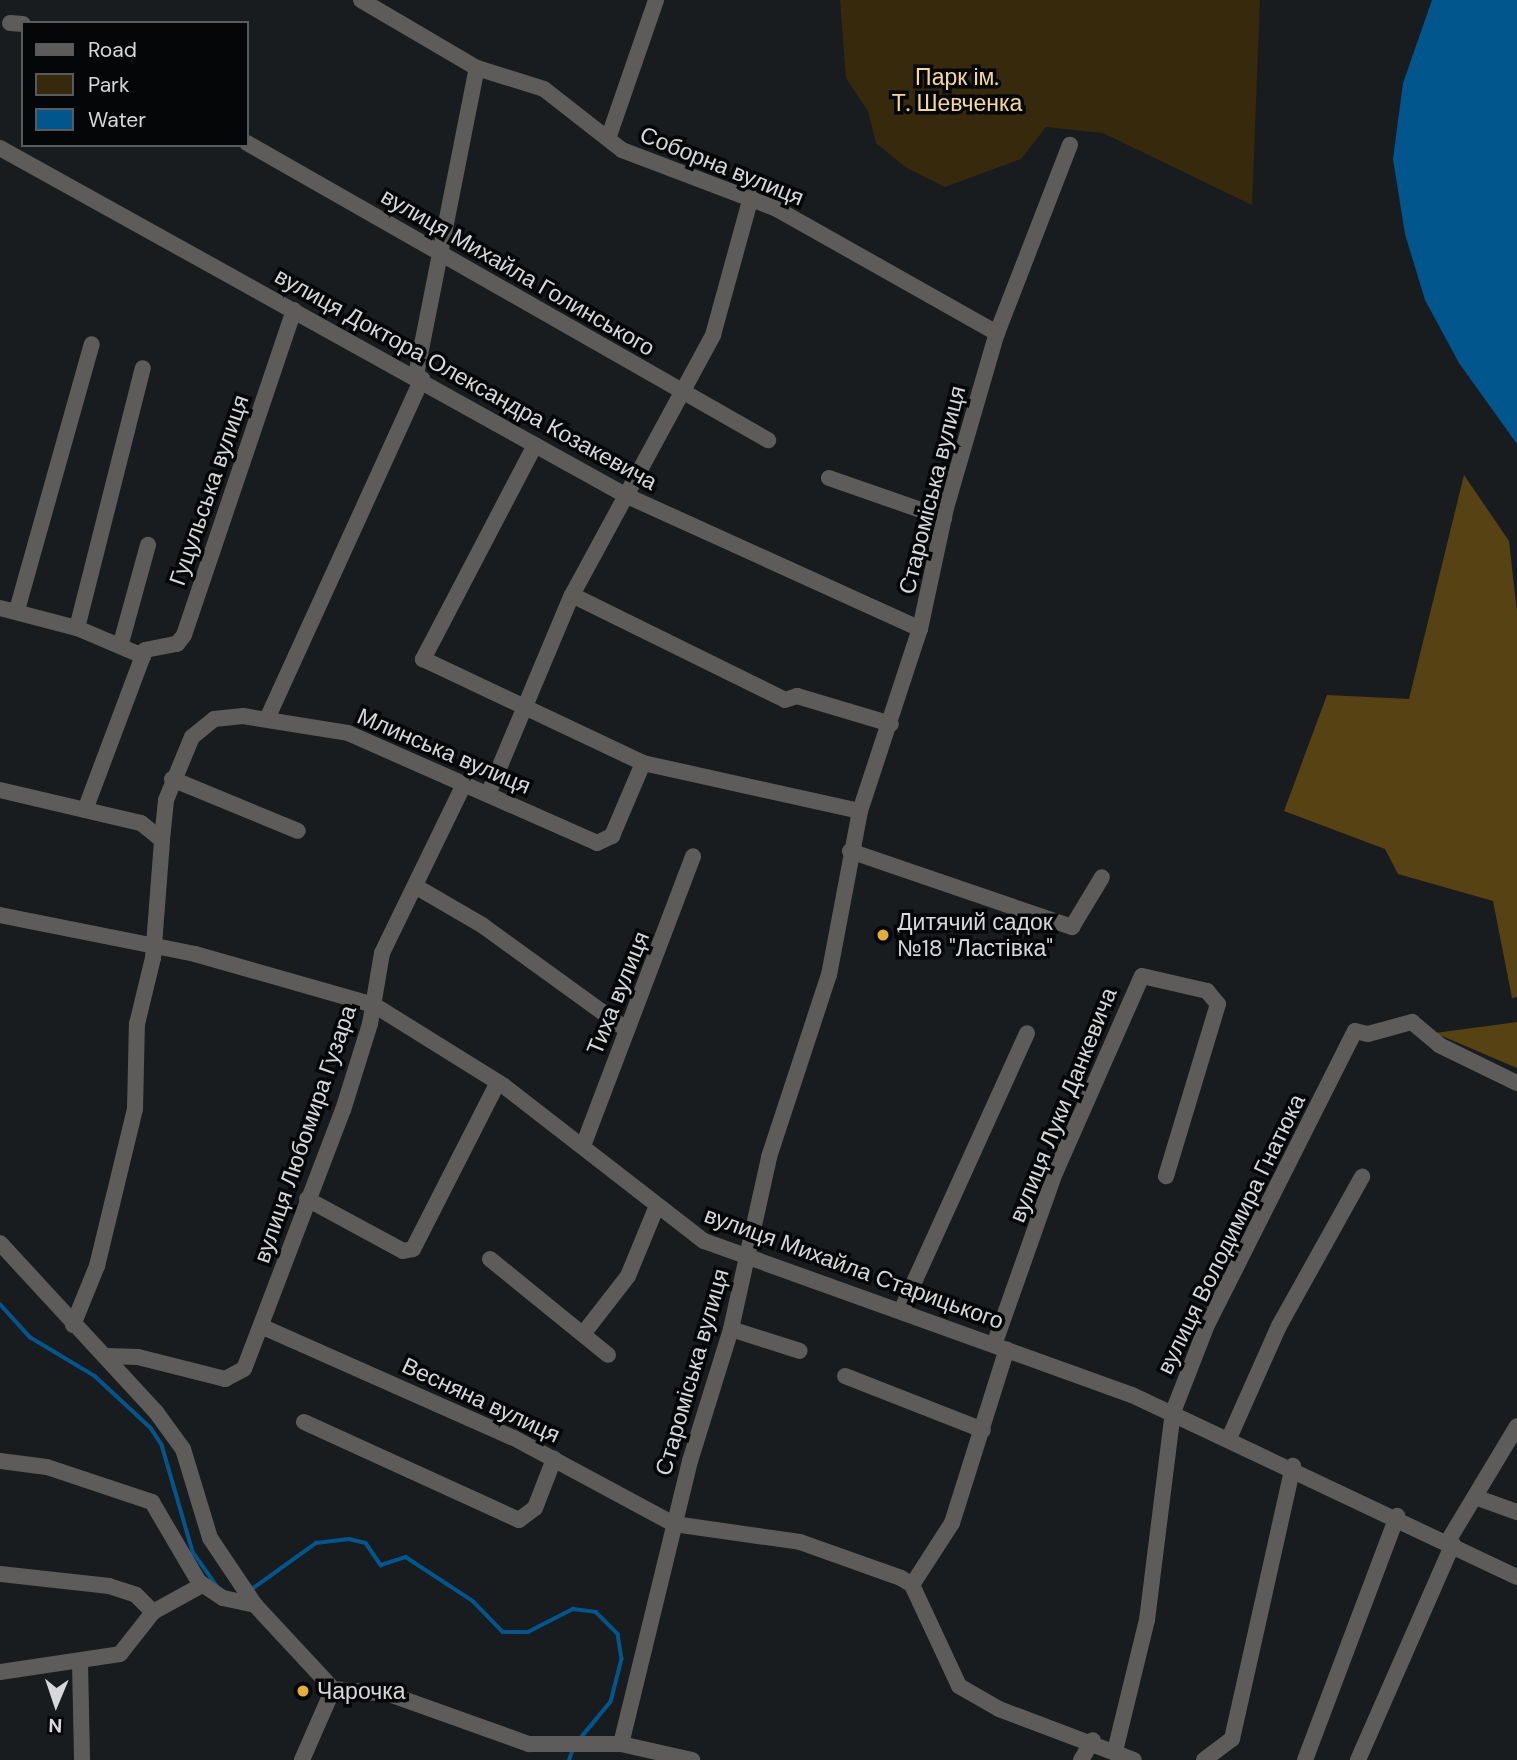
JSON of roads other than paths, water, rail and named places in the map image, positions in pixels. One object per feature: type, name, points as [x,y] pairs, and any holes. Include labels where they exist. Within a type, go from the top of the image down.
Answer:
[{"type":"street","name":"Соборна вулиця","points":[[361,0],[477,68],[544,89],[609,136],[621,150],[751,197],[997,333]]},
{"type":"street","points":[[609,136],[656,0]]},
{"type":"street","points":[[267,719],[419,377],[477,68]]},
{"type":"street","name":"вулиця Михайла Голинського","points":[[248,144],[768,440]]},
{"type":"street","name":"Староміська вулиця","points":[[621,1745],[674,1524],[731,1329],[769,1157],[829,975],[850,851],[860,811],[891,724],[920,629],[944,518],[997,333],[1070,145]]},
{"type":"street","name":"вулиця Доктора Олександра Козакевича","points":[[0,148],[419,377],[625,495],[920,629]]},
{"type":"street","points":[[489,792],[572,596],[625,495],[685,393],[713,335],[751,197]]},
{"type":"street","name":"Гуцульська вулиця","points":[[143,656],[152,645],[177,645],[184,635],[294,310]]},
{"type":"street","points":[[17,610],[92,345]]},
{"type":"street","points":[[77,628],[143,368]]},
{"type":"street","points":[[535,445],[423,659],[643,763],[860,811]]},
{"type":"street","points":[[829,478],[944,518]]},
{"type":"street","points":[[121,643],[148,545]]},
{"type":"street","points":[[572,596],[785,700],[797,696],[891,724]]},
{"type":"street","points":[[0,608],[17,610],[77,628],[121,643],[143,656],[85,810]]},
{"type":"street","name":"Млинська вулиця","points":[[73,1325],[97,1266],[135,1109],[137,1024],[153,945],[162,840],[172,779],[192,737],[208,722],[267,719],[348,733],[603,843],[643,763]]},
{"type":"street","points":[[172,779],[298,831]]},
{"type":"street","name":"вулиця Любомира Гузара","points":[[107,1356],[138,1357],[228,1379],[244,1369],[263,1327],[374,1004],[379,962],[464,784]]},
{"type":"street","points":[[0,790],[141,823],[162,840]]},
{"type":"street","points":[[850,851],[1072,927],[1102,877]]},
{"type":"street","name":"Тиха вулиця","points":[[583,1146],[693,856]]},
{"type":"street","points":[[415,886],[482,925],[627,1030]]},
{"type":"street","name":"вулиця Михайла Старицького","points":[[0,915],[153,945],[374,1004],[498,1082],[583,1146],[656,1208],[704,1241],[1001,1347],[1173,1412],[1293,1466],[1517,1577]]},
{"type":"street","name":"вулиця Луки Данкевича","points":[[912,1585],[952,1523],[983,1430],[1001,1347],[1055,1172],[1142,976],[1207,991],[1218,1004],[1166,1176]]},
{"type":"street","name":"вулиця Володимира Гнатюка","points":[[1115,1751],[1147,1620],[1173,1412],[1207,1325],[1355,1031],[1368,1034],[1412,1022],[1439,1045],[1517,1083]]},
{"type":"street","points":[[901,1311],[1027,1033]]},
{"type":"street","points":[[307,1199],[403,1251],[413,1249],[498,1082]]},
{"type":"street","points":[[1230,1436],[1279,1326],[1362,1177]]},
{"type":"street","points":[[583,1334],[628,1276],[656,1208]]},
{"type":"street","points":[[0,1243],[73,1325],[107,1356],[181,1446],[205,1530],[255,1605],[332,1689],[389,1694],[548,1752],[567,1743],[593,1743],[621,1745],[692,1760]]},
{"type":"street","points":[[490,1259],[608,1355]]},
{"type":"street","name":"Весняна вулиця","points":[[263,1327],[554,1459],[674,1524]]},
{"type":"street","points":[[731,1329],[800,1351]]},
{"type":"street","points":[[845,1376],[983,1430]]},
{"type":"street","points":[[304,1422],[519,1520],[535,1508],[554,1459]]},
{"type":"street","points":[[1358,1760],[1450,1543],[1517,1426]]},
{"type":"street","points":[[0,1461],[47,1467],[152,1502],[202,1586],[222,1598],[255,1605]]},
{"type":"street","points":[[1203,1760],[1232,1739],[1293,1466]]},
{"type":"street","points":[[1475,1497],[1517,1512]]},
{"type":"street","points":[[1305,1760],[1397,1516]]},
{"type":"street","points":[[674,1524],[800,1542],[912,1585],[959,1686],[999,1709],[1093,1740],[1134,1760]]},
{"type":"street","points":[[0,1574],[109,1586],[136,1595],[153,1612]]},
{"type":"street","points":[[0,1672],[120,1654],[153,1612],[202,1586]]},
{"type":"street","points":[[80,1662],[82,1760]]},
{"type":"street","points":[[302,1760],[332,1689]]},
{"type":"street","points":[[1081,1760],[1093,1740]]},
{"type":"water","points":[[1432,0],[1517,0],[1517,444],[1459,363],[1425,300],[1405,234],[1393,159],[1403,83]]},
{"type":"waterway","points":[[0,1304],[30,1337],[95,1376],[151,1428],[162,1445],[193,1552],[217,1586]]},
{"type":"waterway","points":[[252,1589],[316,1543],[349,1539],[366,1543],[381,1565],[406,1557],[473,1601],[503,1632],[528,1632],[573,1609],[596,1612],[618,1634],[622,1659],[611,1702],[582,1737]]},
{"type":"waterway","points":[[569,1760],[573,1749]]},
{"type":"place","name":"Дитячий садок №18 \"Ластівка\"","points":[[883,935]]},
{"type":"place","name":"Чарочка","points":[[303,1691]]},
{"type":"park label","name":"Парк ім. Т. Шевченка","points":[[957,90]]}]
